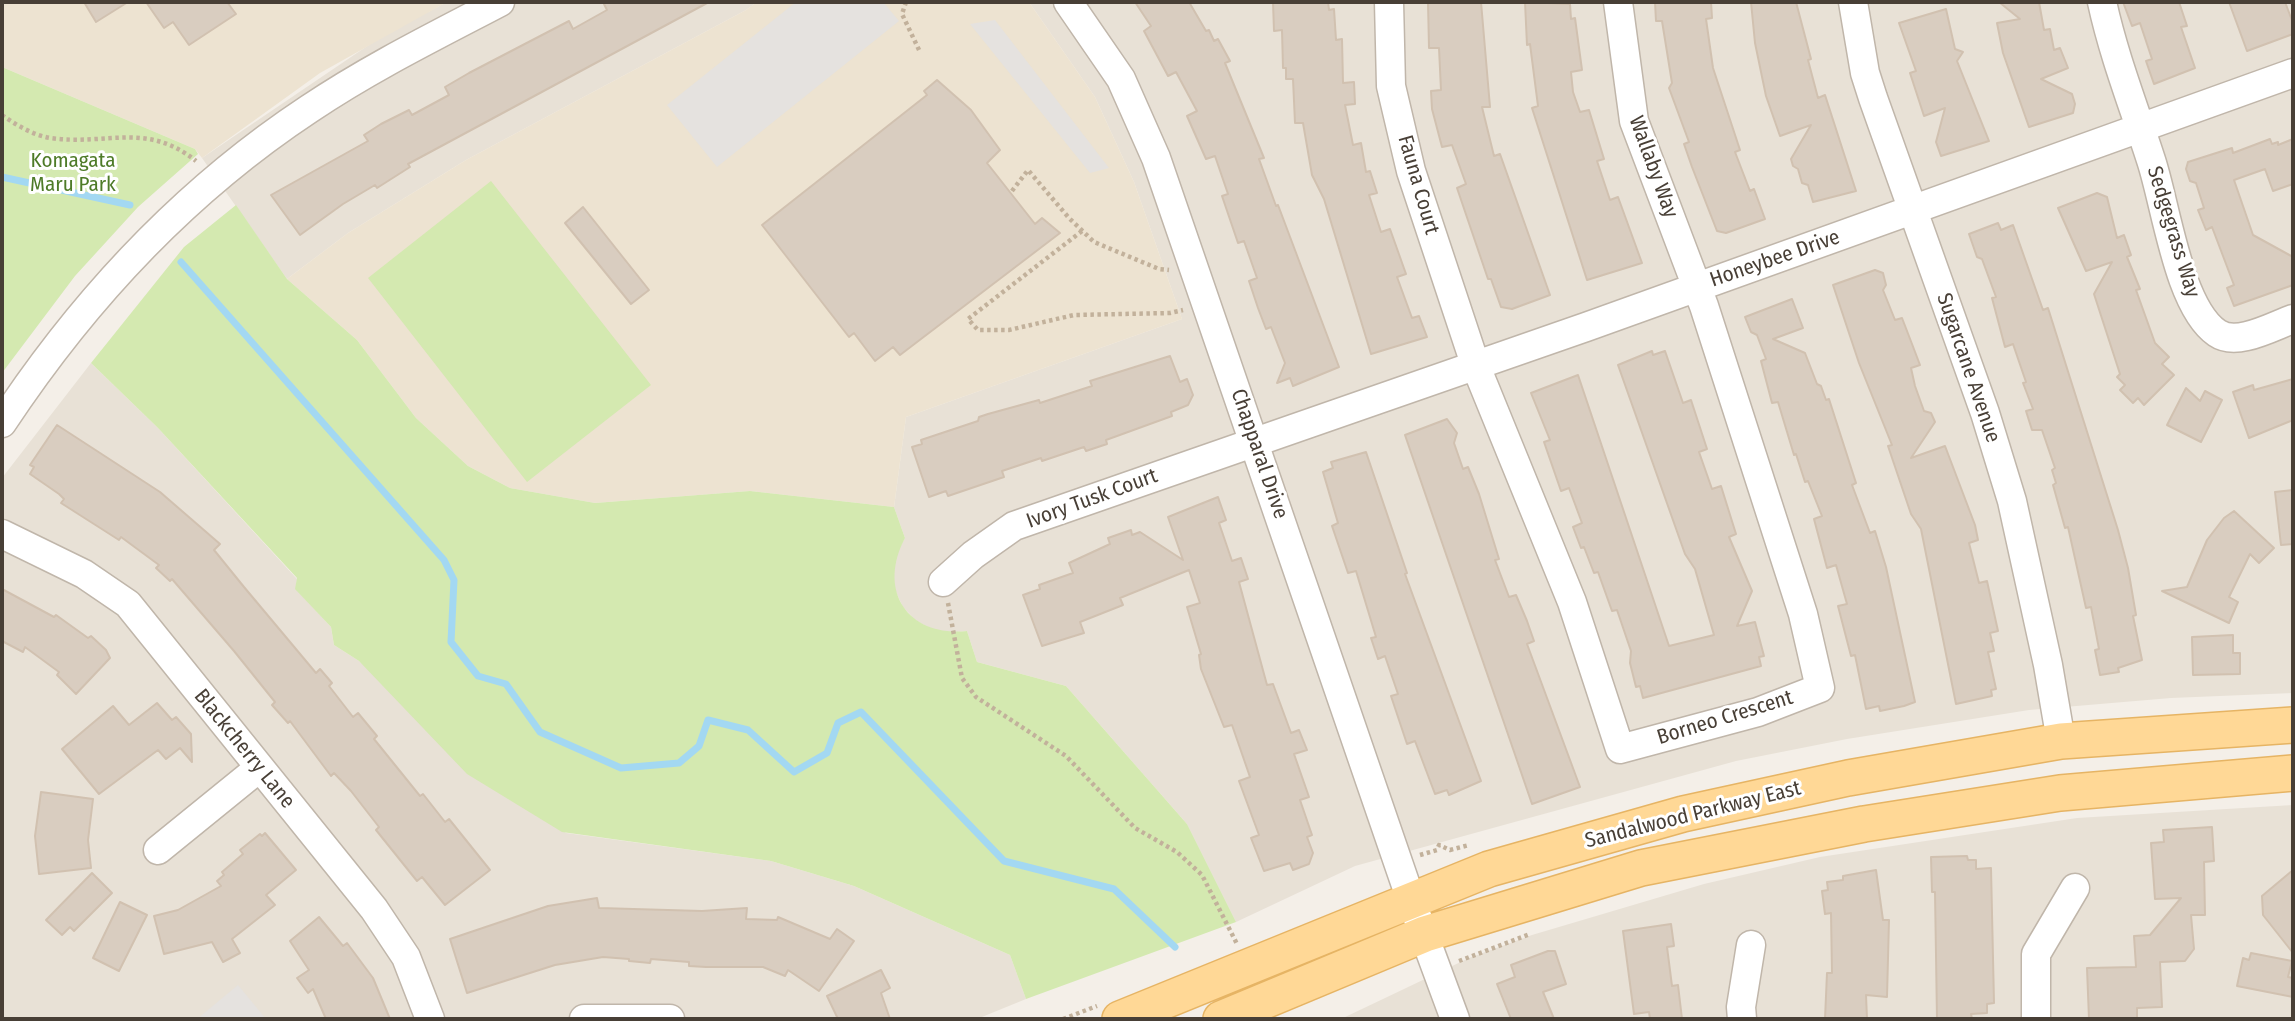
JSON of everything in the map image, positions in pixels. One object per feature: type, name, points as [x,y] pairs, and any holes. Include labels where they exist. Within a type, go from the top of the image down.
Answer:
[{"type":"main road","name":"Sandalwood Parkway East","points":[[1221,1019],[1419,918],[1489,869],[1683,814],[1848,778],[2060,741],[2293,725]]},
{"type":"main road","name":"Sandalwood Parkway East","points":[[1120,1019],[1248,967],[1419,918],[1641,868],[1864,824],[2060,793],[2293,773]]},
{"type":"street","points":[[2,423],[38,369],[96,295],[142,246],[212,180],[320,102],[500,2]]},
{"type":"street","name":"Chapparal Drive","points":[[1068,2],[1121,79],[1156,158],[1455,1019]]},
{"type":"street","name":"Fauna Court","points":[[1389,2],[1391,86],[1411,171],[1475,364]]},
{"type":"street","name":"Wallaby Way","points":[[1618,2],[1634,121],[1697,286]]},
{"type":"street","name":"Sugarcane Avenue","points":[[1853,2],[1865,73],[1985,413],[2012,500],[2048,665],[2060,741]]},
{"type":"street","name":"Sedgegrass Way","points":[[2102,2],[2116,62],[2151,160],[2178,263],[2198,312],[2218,335],[2238,338],[2293,319]]},
{"type":"street","name":"Honeybee Drive","points":[[1254,441],[1912,211],[2293,73]]},
{"type":"street","name":"Borneo Crescent","points":[[1475,364],[1572,602],[1620,749],[1758,712],[1820,688],[1803,614],[1697,286]]},
{"type":"street","name":"Ivory Tusk Court","points":[[943,583],[973,555],[1014,526],[1254,441]]},
{"type":"street","name":"Blackcherry Lane","points":[[2,534],[83,574],[128,604],[380,919],[406,957],[430,1019]]},
{"type":"street","points":[[158,850],[259,768]]},
{"type":"street","points":[[2036,1019],[2036,954],[2076,888]]},
{"type":"street","points":[[1742,1019],[1741,1007],[1751,946]]},
{"type":"street","points":[[584,1019],[670,1019]]},
{"type":"path","points":[[906,2],[902,14],[920,52]]},
{"type":"path","points":[[2,115],[19,127],[49,138],[154,138],[196,161]]},
{"type":"path","points":[[1013,191],[1028,170],[1094,242],[1159,269],[1170,270]]},
{"type":"path","points":[[1082,231],[968,319],[978,330],[1009,330],[1074,315],[1170,313],[1184,310]]},
{"type":"path","points":[[943,583],[962,678],[976,697],[1066,756],[1135,828],[1177,852],[1202,875],[1248,967]]},
{"type":"path","points":[[1463,959],[1542,929]]},
{"type":"shaded area","points":[[2,2],[447,2],[320,73],[202,158],[195,149],[2,67]]},
{"type":"shaded area","points":[[447,2],[757,2],[466,160],[348,233],[287,279],[202,158],[382,36]]},
{"type":"shaded area","points":[[757,2],[1029,2],[1095,97],[1134,182],[1182,319],[906,417],[894,507],[750,491],[595,503],[510,488],[468,466],[416,418],[357,340],[287,279],[348,233],[466,160]]},
{"type":"shaded area","points":[[796,2],[883,2],[899,21],[717,167],[667,105]]},
{"type":"shaded area","points":[[1029,2],[2293,2],[2293,693],[2171,698],[2029,710],[1847,739],[1736,761],[1355,866],[1236,922],[1187,824],[1066,686],[977,662],[967,631],[948,633],[931,629],[915,620],[903,607],[895,590],[893,572],[896,554],[905,538],[894,507],[906,417],[1182,319],[1134,182],[1095,97]]},
{"type":"shaded area","points":[[995,20],[1109,168],[1090,173],[970,24]]},
{"type":"shaded area","points":[[91,363],[158,428],[297,579],[296,589],[331,627],[334,645],[359,661],[566,833],[771,861],[854,886],[1010,955],[1026,999],[977,1019],[2,1019],[2,478]]},
{"type":"shaded area","points":[[2293,805],[2293,1019],[1341,1019],[1469,958],[1532,935],[1704,884],[1820,857],[2077,818]]},
{"type":"shaded area","points":[[238,985],[266,1019],[197,1019]]},
{"type":"green space","name":"Komagata Maru Park","points":[[2,67],[195,149],[198,154],[138,207],[75,276],[2,373]]},
{"type":"green space","points":[[491,181],[651,385],[527,482],[368,278]]},
{"type":"green space","points":[[236,205],[287,279],[357,340],[416,418],[468,466],[510,488],[595,503],[750,491],[894,507],[905,538],[897,557],[895,576],[903,607],[914,618],[928,626],[946,631],[967,631],[977,662],[1066,686],[1187,824],[1236,922],[1026,999],[1010,955],[854,886],[771,861],[562,832],[467,774],[359,661],[334,645],[331,627],[295,589],[297,578],[158,428],[91,363],[184,247]]},
{"type":"building","points":[[84,2],[128,2],[96,22]]},
{"type":"building","points":[[146,2],[227,2],[236,14],[189,45],[173,22],[164,28]]},
{"type":"building","points":[[603,2],[709,2],[408,164],[410,167],[377,188],[375,185],[343,204],[300,235],[271,195],[368,141],[364,135],[381,124],[409,110],[412,115],[449,95],[445,87],[469,73],[569,21],[573,29],[607,10]]},
{"type":"building","points":[[1135,2],[1189,2],[1206,31],[1209,30],[1214,41],[1218,39],[1230,61],[1225,63],[1264,158],[1259,159],[1339,367],[1293,386],[1290,378],[1277,383],[1285,363],[1271,327],[1266,329],[1258,308],[1249,281],[1257,278],[1244,241],[1238,243],[1222,196],[1228,194],[1215,156],[1206,159],[1187,116],[1197,111],[1176,72],[1168,76],[1144,31],[1151,26]]},
{"type":"building","points":[[1273,2],[1328,2],[1329,10],[1334,9],[1336,40],[1342,39],[1343,83],[1354,82],[1355,104],[1345,105],[1353,145],[1361,143],[1366,172],[1370,171],[1377,193],[1369,195],[1381,232],[1390,229],[1406,274],[1397,277],[1412,318],[1419,316],[1427,337],[1371,354],[1324,199],[1312,175],[1303,123],[1295,123],[1293,79],[1286,79],[1286,68],[1283,68],[1282,30],[1274,31]]},
{"type":"building","points":[[1428,2],[1481,2],[1490,107],[1482,107],[1494,156],[1500,154],[1550,295],[1512,309],[1501,307],[1491,279],[1488,279],[1457,188],[1466,184],[1452,145],[1442,147],[1432,109],[1431,91],[1441,90],[1439,48],[1429,48]]},
{"type":"building","points":[[1525,2],[1570,4],[1571,19],[1575,18],[1582,70],[1571,72],[1573,92],[1580,112],[1589,110],[1604,159],[1597,161],[1610,200],[1618,197],[1642,263],[1587,280],[1532,108],[1538,106],[1530,44],[1527,45]]},
{"type":"building","points":[[1655,2],[1711,2],[1712,18],[1706,19],[1713,68],[1740,150],[1735,152],[1750,191],[1754,189],[1765,219],[1726,233],[1717,231],[1684,144],[1689,142],[1669,88],[1672,83],[1662,21],[1656,21]]},
{"type":"building","points":[[1751,2],[1796,2],[1818,98],[1825,95],[1856,191],[1813,202],[1808,185],[1802,183],[1798,169],[1793,166],[1791,159],[1811,125],[1780,136],[1766,96],[1755,43]]},
{"type":"building","points":[[1999,2],[2039,2],[2044,30],[2050,29],[2054,50],[2060,48],[2068,68],[2041,79],[2072,94],[2075,104],[2073,113],[2029,127],[2003,53],[1997,23],[2020,19]]},
{"type":"building","points":[[2123,2],[2179,2],[2187,26],[2181,27],[2195,68],[2154,84],[2146,61],[2152,59],[2140,23],[2132,26]]},
{"type":"building","points":[[2229,2],[2285,2],[2293,23],[2293,34],[2247,51]]},
{"type":"building","points":[[1946,9],[1955,49],[1963,52],[1957,61],[1989,141],[1941,156],[1936,142],[1945,108],[1924,116],[1910,73],[1916,71],[1899,23]]},
{"type":"building","points":[[937,80],[971,110],[1000,150],[987,163],[1035,224],[1042,218],[1060,233],[900,355],[893,347],[875,361],[854,333],[849,337],[762,225],[927,95],[924,91]]},
{"type":"building","points":[[2270,139],[2272,144],[2278,142],[2278,145],[2293,139],[2293,184],[2273,191],[2265,169],[2234,180],[2253,235],[2293,257],[2293,285],[2234,306],[2227,288],[2234,285],[2212,227],[2206,230],[2198,210],[2204,208],[2196,183],[2190,181],[2186,169],[2188,162],[2232,148],[2233,153]]},
{"type":"building","points":[[2097,193],[2107,197],[2117,238],[2124,235],[2131,255],[2127,257],[2140,289],[2136,290],[2155,343],[2169,357],[2162,364],[2174,375],[2144,405],[2138,398],[2133,403],[2120,390],[2125,385],[2117,377],[2120,374],[2094,294],[2112,262],[2086,271],[2058,208]]},
{"type":"building","points":[[583,207],[649,290],[631,304],[565,223]]},
{"type":"building","points":[[1998,223],[2001,230],[2013,225],[2043,310],[2048,308],[2118,530],[2128,568],[2136,615],[2133,616],[2142,660],[2118,668],[2119,672],[2100,675],[2095,650],[2099,649],[2091,607],[2086,608],[2068,527],[2065,528],[2053,485],[2056,483],[2052,470],[2055,468],[2042,430],[2032,430],[2026,411],[2033,409],[2023,383],[2026,382],[2013,344],[2005,347],[1992,298],[1996,297],[1982,259],[1977,257],[1969,234]]},
{"type":"building","points":[[1875,270],[1883,273],[1886,285],[1883,290],[1895,320],[1902,318],[1920,365],[1911,368],[1915,386],[1924,411],[1931,413],[1935,422],[1911,458],[1945,446],[1975,525],[1978,540],[1969,543],[1979,583],[1987,581],[1998,631],[1990,633],[1994,651],[1988,652],[1996,689],[1991,690],[1992,696],[1956,704],[1921,529],[1911,514],[1888,446],[1892,445],[1859,363],[1833,285]]},
{"type":"building","points":[[1792,299],[1803,328],[1773,339],[1805,353],[1817,384],[1821,386],[1826,400],[1829,399],[1856,483],[1852,485],[1870,533],[1875,531],[1886,567],[1915,702],[1904,706],[1880,711],[1879,706],[1866,709],[1855,655],[1851,656],[1838,606],[1847,604],[1836,565],[1827,568],[1814,519],[1822,516],[1808,481],[1805,482],[1796,454],[1794,455],[1778,402],[1772,403],[1761,361],[1766,359],[1757,335],[1751,332],[1745,317]]},
{"type":"building","points":[[1652,351],[1653,355],[1665,351],[1683,403],[1691,400],[1707,449],[1699,452],[1712,489],[1721,486],[1736,534],[1729,537],[1752,591],[1737,626],[1755,622],[1764,656],[1759,657],[1761,666],[1643,698],[1640,686],[1636,687],[1630,663],[1631,651],[1617,610],[1612,611],[1598,572],[1594,573],[1573,527],[1582,523],[1569,488],[1561,491],[1544,442],[1550,440],[1531,393],[1578,375],[1669,646],[1714,635],[1695,569],[1685,554],[1618,365]]},
{"type":"building","points":[[1170,356],[1180,382],[1187,379],[1193,395],[1188,405],[1171,412],[1172,416],[1106,440],[1107,444],[1086,451],[1084,447],[1042,461],[1041,458],[1002,471],[1004,477],[948,496],[946,491],[929,497],[912,447],[922,444],[921,440],[978,421],[979,417],[988,414],[1039,400],[1040,403],[1092,386],[1090,381]]},
{"type":"building","points":[[2293,379],[2293,420],[2249,438],[2233,392],[2253,385],[2254,390]]},
{"type":"building","points":[[2186,388],[2200,401],[2205,391],[2222,400],[2201,442],[2167,425]]},
{"type":"building","points":[[1447,419],[1457,433],[1454,443],[1463,469],[1468,467],[1479,494],[1499,559],[1495,560],[1509,597],[1516,595],[1527,621],[1534,641],[1527,644],[1580,787],[1532,804],[1405,435]]},
{"type":"building","points":[[57,425],[160,492],[220,544],[214,550],[244,587],[316,673],[320,669],[332,683],[329,686],[353,717],[358,713],[377,736],[374,739],[420,796],[423,794],[445,822],[449,819],[490,870],[445,905],[422,877],[417,881],[376,830],[379,827],[351,791],[334,773],[331,776],[290,721],[288,723],[272,705],[275,702],[234,651],[172,579],[170,581],[156,568],[159,565],[121,537],[119,540],[61,503],[64,499],[59,494],[30,474],[34,467],[30,465]]},
{"type":"building","points":[[1366,452],[1407,573],[1405,574],[1481,781],[1449,795],[1447,790],[1435,794],[1415,741],[1407,744],[1391,696],[1398,694],[1385,656],[1378,659],[1371,638],[1376,637],[1356,571],[1348,573],[1332,526],[1338,523],[1323,472],[1333,468],[1331,462]]},
{"type":"building","points":[[2293,490],[2293,544],[2281,545],[2275,492]]},
{"type":"building","points":[[1218,497],[1226,520],[1219,523],[1232,561],[1241,558],[1248,579],[1239,582],[1267,685],[1273,684],[1291,733],[1299,730],[1307,750],[1294,754],[1309,797],[1300,800],[1312,835],[1307,837],[1313,853],[1309,864],[1293,870],[1290,863],[1264,871],[1251,838],[1259,835],[1239,781],[1250,777],[1232,725],[1224,727],[1201,669],[1201,654],[1187,607],[1200,603],[1189,570],[1120,598],[1123,605],[1080,622],[1084,633],[1042,646],[1023,595],[1040,589],[1039,585],[1073,573],[1069,563],[1110,544],[1108,538],[1131,530],[1132,535],[1140,532],[1183,560],[1168,517]]},
{"type":"building","points":[[2234,511],[2274,548],[2259,563],[2250,554],[2229,597],[2238,602],[2229,623],[2162,591],[2187,587],[2207,540],[2224,518]]},
{"type":"building","points":[[2,589],[54,617],[56,615],[88,638],[91,636],[106,650],[110,658],[76,694],[57,675],[59,672],[25,647],[23,652],[2,641]]},
{"type":"building","points":[[2233,635],[2233,653],[2240,653],[2240,674],[2193,675],[2192,637]]},
{"type":"building","points":[[157,703],[172,720],[176,717],[191,734],[192,762],[180,748],[166,759],[158,750],[99,794],[62,749],[113,706],[129,725]]},
{"type":"building","points":[[41,792],[93,799],[88,840],[91,868],[39,874],[35,836]]},
{"type":"building","points":[[2212,827],[2214,861],[2204,862],[2205,915],[2191,915],[2194,949],[2185,961],[2160,962],[2162,1007],[2137,1008],[2137,1019],[2089,1019],[2087,968],[2136,967],[2134,936],[2150,935],[2181,898],[2155,899],[2151,843],[2164,842],[2163,830]]},
{"type":"building","points":[[265,833],[296,870],[266,895],[275,905],[232,939],[240,953],[223,962],[212,942],[164,954],[154,916],[178,910],[221,886],[217,881],[224,875],[222,872],[243,854],[240,850]]},
{"type":"building","points":[[1967,856],[1968,860],[1976,860],[1976,869],[1991,868],[1994,1003],[1987,1004],[1987,1013],[1971,1014],[1972,1019],[1937,1019],[1935,892],[1932,892],[1931,857]]},
{"type":"building","points":[[1876,870],[1883,920],[1889,920],[1887,997],[1866,995],[1867,1019],[1825,1019],[1827,973],[1832,973],[1831,913],[1825,914],[1822,891],[1828,890],[1827,882]]},
{"type":"building","points":[[2293,870],[2293,953],[2263,915],[2262,896]]},
{"type":"building","points":[[92,873],[112,893],[74,931],[70,927],[62,935],[46,920]]},
{"type":"building","points":[[597,898],[599,908],[702,911],[747,908],[746,919],[777,920],[778,917],[830,939],[837,929],[854,941],[819,991],[788,970],[785,976],[763,967],[689,966],[689,962],[651,959],[650,963],[603,957],[555,965],[467,993],[450,939],[548,906]]},
{"type":"building","points":[[120,902],[147,915],[119,971],[93,958]]},
{"type":"building","points":[[319,917],[343,946],[347,943],[373,978],[390,1019],[326,1019],[313,989],[308,993],[297,978],[309,970],[290,941]]},
{"type":"building","points":[[1671,924],[1674,946],[1667,947],[1672,986],[1678,985],[1682,1019],[1650,1019],[1649,1012],[1634,1014],[1623,931]]},
{"type":"building","points":[[1548,951],[1555,951],[1566,984],[1543,992],[1554,1019],[1511,1019],[1497,984],[1515,977],[1511,965]]},
{"type":"building","points":[[2251,953],[2292,961],[2288,977],[2293,978],[2293,997],[2237,986],[2243,958],[2249,960]]},
{"type":"building","points":[[881,970],[890,988],[881,993],[890,1019],[838,1019],[827,996]]},
{"type":"waterway","points":[[2,177],[130,205]]},
{"type":"waterway","points":[[181,262],[444,560],[454,580],[451,642],[478,676],[506,684],[540,732],[621,768],[679,763],[699,746],[708,720],[748,730],[794,772],[827,753],[838,723],[861,712],[1004,861],[1114,889],[1175,947]]}]
